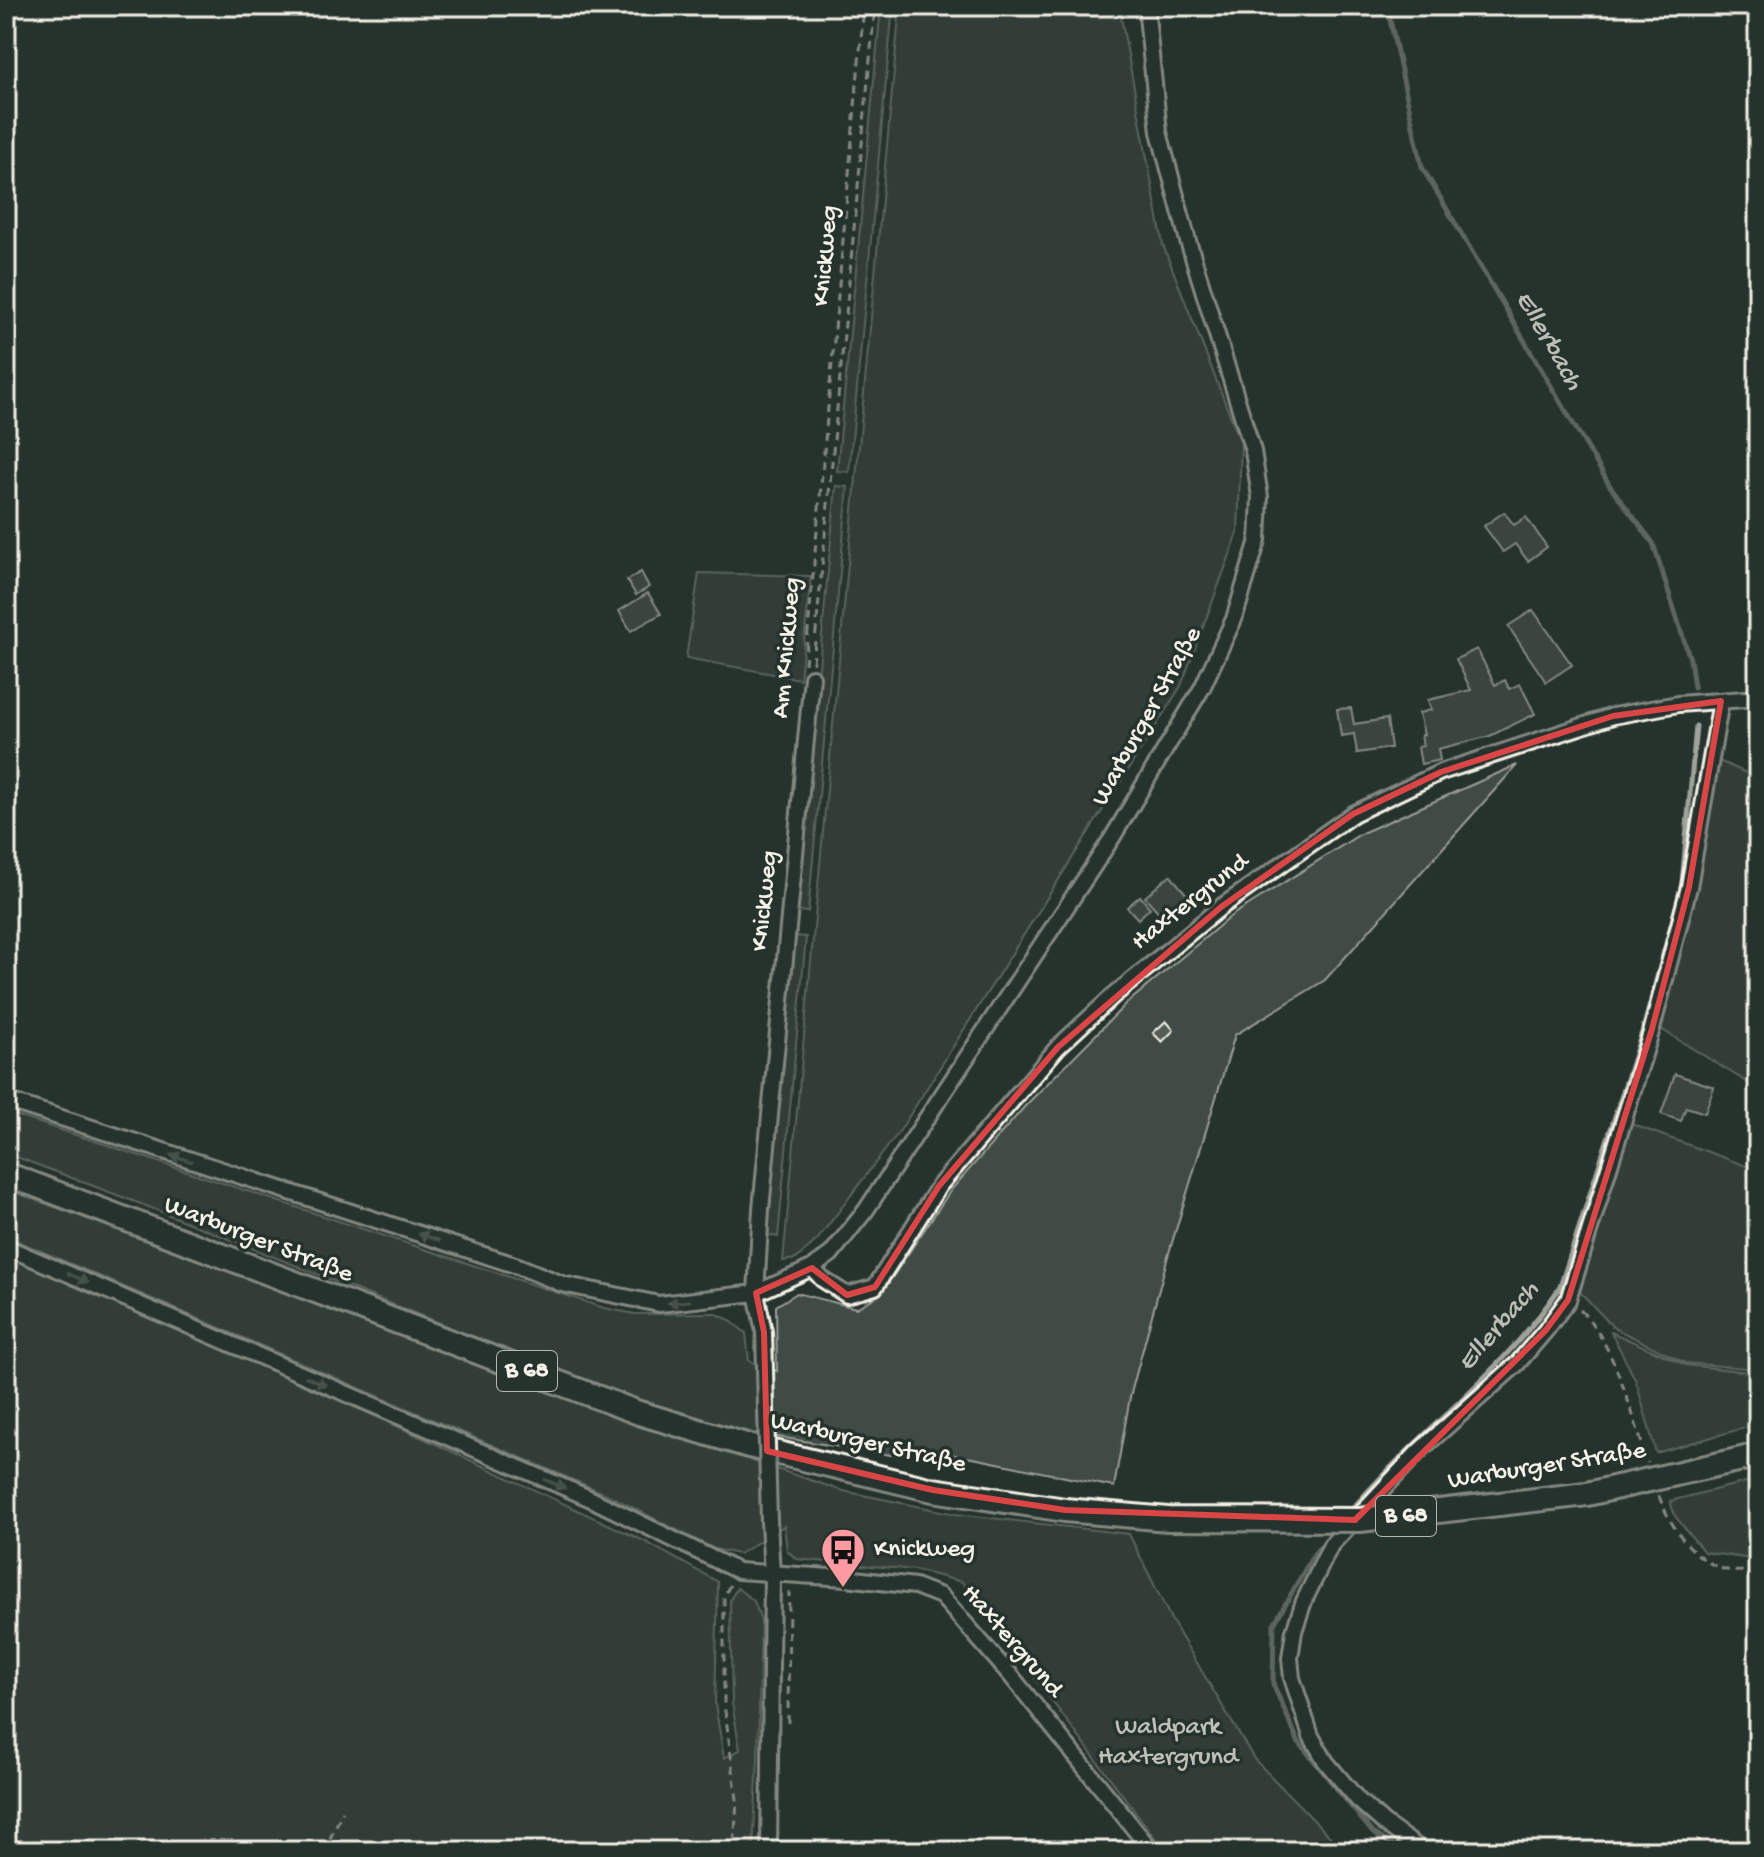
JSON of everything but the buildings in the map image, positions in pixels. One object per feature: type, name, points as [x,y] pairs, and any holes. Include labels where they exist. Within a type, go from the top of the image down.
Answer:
[{"type":"main road","name":"Warburger Straße","points":[[6,1174],[639,1413],[749,1446],[933,1490],[1065,1510],[1168,1519],[1360,1520],[1587,1494],[1750,1457]]},
{"type":"street","name":"Warburger Straße","points":[[6,1100],[518,1266],[562,1284],[659,1304],[756,1293],[812,1268],[831,1254],[866,1210],[1112,838],[1202,688],[1234,619],[1258,540],[1260,497],[1253,451],[1188,241],[1159,132],[1146,6]]},
{"type":"street","name":"Knickweg","points":[[769,1851],[772,1575],[764,1332],[756,1293],[808,676]]},
{"type":"street","name":"Haxtergrund","points":[[812,1268],[822,1279],[847,1295],[875,1287],[939,1186],[1058,1047],[1199,924],[1353,814],[1441,772],[1613,716],[1678,704],[1758,698]]},
{"type":"street","points":[[1423,1851],[1358,1800],[1326,1762],[1311,1736],[1292,1678],[1290,1658],[1294,1631],[1304,1601],[1331,1545],[1418,1452],[1517,1364],[1568,1300],[1652,1029],[1685,901],[1721,701]]},
{"type":"street","name":"Haxtergrund","points":[[6,1247],[589,1498],[738,1571],[915,1586],[941,1596],[996,1658],[1152,1851]]},
{"type":"path","name":"Am Knickweg","points":[[808,676],[864,6]]},
{"type":"path","name":"Knickweg","points":[[808,676],[875,6]]},
{"type":"path","points":[[1568,1300],[1585,1315],[1598,1333],[1621,1384],[1649,1466]]},
{"type":"path","points":[[1658,1493],[1679,1535],[1697,1555],[1730,1571],[1758,1570]]},
{"type":"path","points":[[734,1851],[737,1799],[724,1704],[724,1596],[738,1571]]},
{"type":"path","points":[[324,1851],[343,1811]]},
{"type":"highlighted area","points":[[1721,701],[1689,887],[1652,1029],[1568,1300],[1546,1330],[1355,1520],[1065,1510],[933,1490],[767,1451],[764,1332],[756,1293],[812,1268],[847,1295],[875,1287],[939,1186],[1058,1047],[1221,907],[1353,814],[1441,772],[1613,716]]},
{"type":"green space","points":[[881,6],[893,6],[849,472],[837,471]]},
{"type":"green space","points":[[900,6],[1119,6],[1163,245],[1241,443],[1238,533],[1181,686],[901,1129],[817,1240],[796,1259],[783,1261]]},
{"type":"green space","points":[[836,486],[848,487],[808,912],[796,911]]},
{"type":"green space","points":[[699,573],[811,576],[800,679],[686,658]]},
{"type":"green space","points":[[1719,761],[1758,778],[1758,1089],[1661,1029],[1697,889]]},
{"type":"green space","points":[[1517,765],[1325,980],[1235,1035],[1168,1256],[1130,1397],[1114,1487],[892,1445],[891,1455],[753,1433],[642,1404],[6,1153],[6,1112],[604,1308],[635,1314],[715,1313],[746,1333],[749,1361],[777,1371],[776,1306],[797,1293],[856,1308],[881,1294],[951,1190],[1027,1104],[1126,1004],[1231,916],[1362,833]]},
{"type":"green space","points":[[793,936],[806,937],[778,1237],[768,1235]]},
{"type":"green space","points":[[1631,1124],[1758,1170],[1748,1203],[1758,1206],[1758,1369],[1685,1363],[1614,1328],[1580,1292]]},
{"type":"green space","name":"Waldpark Haxtergrund","points":[[6,1189],[638,1423],[843,1491],[956,1514],[1129,1534],[1172,1621],[1254,1759],[1344,1851],[1165,1851],[962,1582],[915,1570],[796,1559],[787,1550],[784,1526],[739,1554],[714,1549],[606,1494],[6,1236]]},
{"type":"green space","points":[[6,1255],[384,1420],[644,1541],[718,1582],[715,1704],[724,1758],[740,1750],[732,1703],[730,1600],[737,1588],[754,1601],[761,1620],[753,1851],[6,1851]]},
{"type":"green space","points":[[1611,1332],[1686,1365],[1758,1373],[1758,1424],[1656,1453],[1636,1381]]},
{"type":"green space","points":[[1758,1479],[1758,1560],[1704,1552],[1675,1516],[1670,1501]]},
{"type":"waterway","name":"Ellerbach","points":[[1387,6],[1422,167],[1610,486],[1653,543],[1690,659],[1694,687]]},
{"type":"waterway","name":"Ellerbach","points":[[1348,1514],[1512,1348],[1560,1287],[1644,1026],[1682,884],[1696,726]]},
{"type":"waterway","name":"Ellerbach","points":[[1337,1528],[1314,1554],[1274,1624],[1273,1684],[1298,1741],[1373,1833],[1402,1851]]},
{"type":"place","name":"Knickweg","points":[[843,1589]]}]
